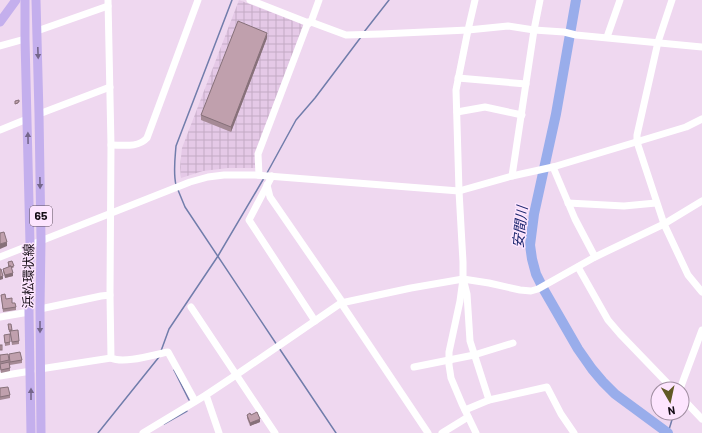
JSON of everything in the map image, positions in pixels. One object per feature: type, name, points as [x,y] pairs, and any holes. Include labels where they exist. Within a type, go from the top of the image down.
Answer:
[{"type":"main road","points":[[0,22],[16,0]]},
{"type":"main road","name":"浜松環状線","points":[[25,0],[30,244],[31,433]]},
{"type":"main road","name":"浜松環状線","points":[[36,0],[41,240],[41,433]]},
{"type":"street","points":[[111,145],[138,144],[147,138],[198,0]]},
{"type":"street","points":[[250,0],[264,3],[306,22],[311,22],[346,35],[468,30],[508,26],[534,30],[564,32],[576,35],[702,46]]},
{"type":"street","points":[[260,175],[258,154],[307,25],[311,22],[319,0]]},
{"type":"street","points":[[475,0],[456,90],[463,279],[449,352],[449,365],[451,378],[476,433]]},
{"type":"street","points":[[512,176],[534,30],[540,0]]},
{"type":"street","points":[[607,38],[620,0]]},
{"type":"street","points":[[672,0],[658,42],[647,87],[637,135],[637,142],[664,224],[688,275],[702,292]]},
{"type":"street","points":[[37,31],[108,3],[111,145],[111,358]]},
{"type":"street","points":[[0,46],[25,39]]},
{"type":"street","points":[[458,78],[526,84]]},
{"type":"street","points":[[39,114],[110,87]]},
{"type":"street","points":[[457,112],[485,107],[522,115]]},
{"type":"street","points":[[0,130],[27,119]]},
{"type":"street","points":[[0,256],[177,187],[208,177],[224,175],[260,175],[459,191],[512,176],[552,167],[637,142],[686,127],[702,119]]},
{"type":"street","points":[[552,167],[575,219],[595,257]]},
{"type":"street","points":[[270,176],[249,220],[315,321]]},
{"type":"street","points":[[267,185],[270,197],[428,433]]},
{"type":"street","points":[[145,432],[206,395],[342,303],[463,279],[531,291],[538,289],[595,257],[664,224],[702,201]]},
{"type":"street","points":[[568,203],[624,206],[656,203]]},
{"type":"street","points":[[578,267],[608,320],[665,381]]},
{"type":"street","points":[[463,279],[467,294],[470,341],[490,400]]},
{"type":"street","points":[[40,308],[110,295]]},
{"type":"street","points":[[191,307],[275,433]]},
{"type":"street","points":[[0,317],[30,312]]},
{"type":"street","points":[[683,381],[702,330]]},
{"type":"street","points":[[414,367],[474,355],[514,343]]},
{"type":"street","points":[[40,369],[111,358],[116,360],[136,359],[168,352],[195,401]]},
{"type":"street","points":[[0,376],[31,371]]},
{"type":"street","points":[[442,433],[466,413],[490,400],[547,388],[561,414],[574,433]]},
{"type":"street","points":[[206,395],[219,433]]},
{"type":"street","points":[[690,406],[702,419]]},
{"type":"shaded area","points":[[239,0],[304,25],[256,168],[228,168],[203,171],[181,178],[180,167],[182,148]]},
{"type":"building","points":[[238,21],[267,33],[231,127],[201,115]]},
{"type":"building","points":[[19,100],[18,103],[15,104],[15,101]]},
{"type":"building","points":[[4,232],[7,242],[0,244],[0,233]]},
{"type":"building","points":[[12,261],[14,266],[11,267],[9,266],[8,262]]},
{"type":"building","points":[[11,266],[13,273],[5,275],[3,269]]},
{"type":"building","points":[[0,269],[3,276],[0,277]]},
{"type":"building","points":[[5,294],[6,299],[12,298],[12,303],[15,303],[16,307],[3,309],[1,295]]},
{"type":"building","points":[[8,324],[11,324],[12,330],[9,330]]},
{"type":"building","points":[[18,330],[19,341],[12,342],[10,331]]},
{"type":"building","points":[[10,334],[10,342],[5,343],[4,335]]},
{"type":"building","points":[[20,352],[22,360],[10,362],[9,354]]},
{"type":"building","points":[[8,354],[9,360],[0,362],[0,355]]},
{"type":"building","points":[[9,362],[10,368],[1,370],[0,364]]},
{"type":"building","points":[[8,387],[10,395],[0,397],[0,388]]},
{"type":"building","points":[[257,412],[260,419],[250,423],[247,415]]},
{"type":"waterway","points":[[176,185],[174,170],[176,146],[232,0]]},
{"type":"waterway","points":[[364,32],[389,0]]},
{"type":"waterway","name":"安間川","points":[[576,0],[556,114],[534,214],[530,245],[532,259],[536,274],[544,290],[578,349],[592,369],[615,394],[668,433]]},
{"type":"waterway","points":[[267,173],[296,120],[315,98],[361,37]]},
{"type":"waterway","points":[[161,351],[169,329],[218,256],[264,178]]},
{"type":"waterway","points":[[178,190],[185,207],[277,345]]},
{"type":"waterway","points":[[279,348],[336,433]]},
{"type":"waterway","points":[[98,433],[159,357]]},
{"type":"waterway","points":[[174,370],[189,400]]},
{"type":"waterway","points":[[164,424],[187,411]]},
{"type":"waterway","points":[[668,433],[672,421]]}]
